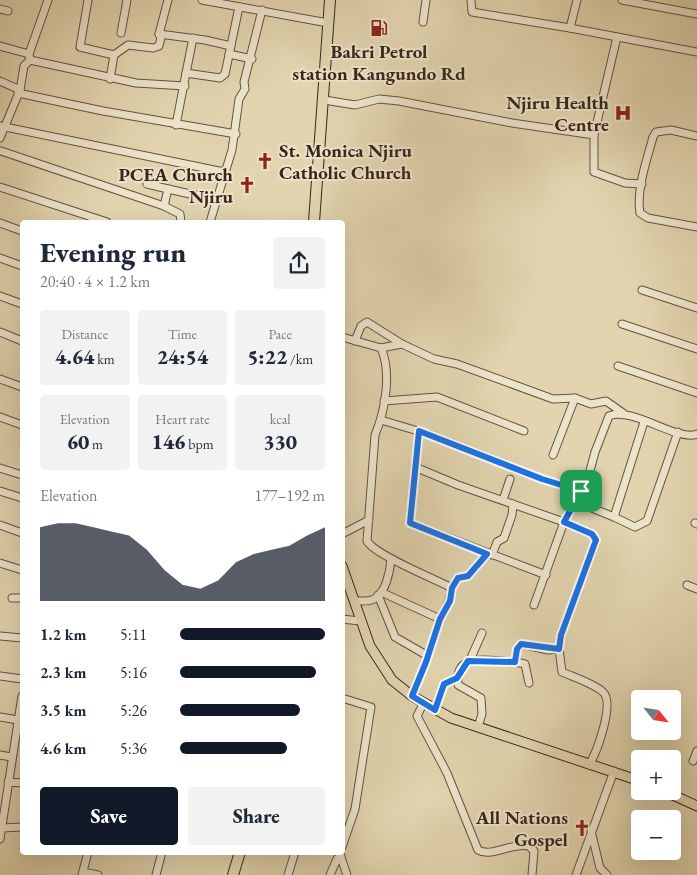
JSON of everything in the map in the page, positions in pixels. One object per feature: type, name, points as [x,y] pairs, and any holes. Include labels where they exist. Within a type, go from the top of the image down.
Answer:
[{"type":"highway","points":[[314,220],[330,0]]},
{"type":"highway","points":[[233,875],[239,855]]},
{"type":"main road","points":[[345,575],[360,621],[380,664],[392,680],[423,704],[478,727],[631,778]]},
{"type":"main road","points":[[681,799],[697,806]]},
{"type":"street","points":[[0,138],[3,126],[19,92],[24,66],[30,57],[48,0]]},
{"type":"street","points":[[88,0],[80,47],[114,55],[132,44],[156,48],[161,37],[159,34],[168,0]]},
{"type":"street","points":[[121,33],[127,0]]},
{"type":"street","points":[[202,0],[328,24]]},
{"type":"street","points":[[423,22],[426,0]]},
{"type":"street","points":[[471,0],[472,12],[697,52]]},
{"type":"street","points":[[570,28],[577,0]]},
{"type":"street","points":[[622,0],[650,3],[697,14]]},
{"type":"street","points":[[186,73],[222,78],[225,74],[239,7]]},
{"type":"street","points":[[0,9],[8,11]]},
{"type":"street","points":[[211,220],[236,134],[239,99],[245,89],[244,82],[252,59],[262,10]]},
{"type":"street","points":[[159,34],[193,38],[231,46]]},
{"type":"street","points":[[616,37],[594,135],[594,172],[625,182],[642,184]]},
{"type":"street","points":[[176,125],[193,38]]},
{"type":"street","points":[[0,46],[30,57],[110,79],[136,84],[185,86]]},
{"type":"street","points":[[229,54],[252,59]]},
{"type":"street","points":[[110,79],[114,55]]},
{"type":"street","points":[[0,81],[19,92],[176,125],[236,134]]},
{"type":"street","points":[[324,100],[355,105],[379,99],[399,101],[512,123],[594,135]]},
{"type":"street","points":[[3,126],[224,172]]},
{"type":"street","points":[[697,136],[671,130],[656,132],[653,137],[642,184],[640,208],[644,216],[697,227]]},
{"type":"street","points":[[0,147],[0,152],[164,206],[180,214],[181,220]]},
{"type":"street","points":[[147,184],[217,200]]},
{"type":"street","points":[[0,187],[101,220]]},
{"type":"street","points":[[164,206],[168,189]]},
{"type":"street","points":[[0,223],[20,229]]},
{"type":"street","points":[[0,258],[20,265]]},
{"type":"street","points":[[642,290],[697,308]]},
{"type":"street","points":[[0,296],[20,303]]},
{"type":"street","points":[[355,341],[361,326],[367,322],[402,344],[434,358],[457,364],[553,400],[575,398],[591,404],[606,401],[623,413],[644,422],[692,436],[697,434]]},
{"type":"street","points":[[622,324],[697,348]]},
{"type":"street","points":[[0,332],[20,339]]},
{"type":"street","points":[[345,338],[381,348],[402,344]]},
{"type":"street","points":[[381,348],[386,367],[384,400],[381,420],[375,435],[368,543],[391,559],[452,588]]},
{"type":"street","points":[[618,366],[697,394]]},
{"type":"street","points":[[0,379],[20,386]]},
{"type":"street","points":[[384,400],[437,397],[524,430]]},
{"type":"street","points":[[553,455],[575,398]]},
{"type":"street","points":[[534,604],[564,522],[588,478],[606,420],[609,416],[623,413]]},
{"type":"street","points":[[0,417],[20,424]]},
{"type":"street","points":[[381,420],[419,431],[542,479],[581,491]]},
{"type":"street","points":[[614,517],[644,422]]},
{"type":"street","points":[[419,431],[410,523],[489,555],[546,575]]},
{"type":"street","points":[[576,502],[636,527],[647,521],[678,432]]},
{"type":"street","points":[[416,467],[458,485],[564,522],[592,534],[596,540],[561,635],[559,649],[562,672],[602,692],[608,702],[602,731],[589,765]]},
{"type":"street","points":[[0,468],[20,474]]},
{"type":"street","points":[[503,500],[510,479]]},
{"type":"street","points":[[0,491],[20,497]]},
{"type":"street","points":[[412,696],[440,619],[450,601],[452,588],[458,578],[468,576],[489,555],[497,542],[504,538],[512,515],[513,504]]},
{"type":"street","points":[[345,532],[369,520]]},
{"type":"street","points":[[0,525],[20,532]]},
{"type":"street","points":[[354,601],[374,600],[380,594],[391,559]]},
{"type":"street","points":[[0,563],[20,569]]},
{"type":"street","points":[[687,585],[697,589]]},
{"type":"street","points":[[380,594],[440,619]]},
{"type":"street","points":[[380,594],[395,637],[428,656]]},
{"type":"street","points":[[12,598],[20,598]]},
{"type":"street","points":[[345,619],[360,621]]},
{"type":"street","points":[[478,727],[482,714],[481,698],[458,685],[457,678],[464,665],[470,660],[482,633]]},
{"type":"street","points":[[0,636],[20,638]]},
{"type":"street","points":[[515,662],[517,649],[521,644],[559,649]]},
{"type":"street","points":[[470,660],[525,664],[529,683]]},
{"type":"street","points":[[0,676],[20,679]]},
{"type":"street","points":[[435,710],[444,684],[457,678]]},
{"type":"street","points":[[345,699],[371,707],[355,809],[345,838]]},
{"type":"street","points":[[423,704],[417,716],[420,724],[429,737],[446,773],[478,850],[486,852],[514,845],[529,846],[534,851],[532,875]]},
{"type":"street","points":[[0,838],[2,802],[8,782],[20,713]]},
{"type":"street","points":[[0,716],[18,720]]},
{"type":"street","points":[[693,760],[697,751]]},
{"type":"street","points":[[0,755],[11,757]]},
{"type":"street","points":[[576,875],[614,771]]},
{"type":"street","points":[[8,782],[20,783]]},
{"type":"street","points":[[2,828],[20,827]]},
{"type":"street","points":[[591,831],[600,868],[607,875]]},
{"type":"street","points":[[87,855],[82,873],[98,875]]},
{"type":"street","points":[[156,875],[161,855]]},
{"type":"street","points":[[288,875],[294,855]]},
{"type":"street","points":[[330,875],[339,855]]},
{"type":"street","points":[[340,855],[347,875]]},
{"type":"place","name":"Bakri Petrol station Kangundo Rd","points":[[379,28]]},
{"type":"place","name":"Njiru Health Centre","points":[[623,113]]},
{"type":"place","name":"St. Monica Njiru Catholic Church","points":[[265,161]]},
{"type":"place","name":"PCEA Church Njiru","points":[[247,185]]},
{"type":"place","name":"All Nations Gospel","points":[[582,828]]},
{"type":"route","points":[[419,431],[542,479],[581,491],[564,522],[587,531],[596,540],[561,635],[559,649],[540,649],[521,644],[517,649],[515,662],[468,661],[460,670],[457,678],[444,684],[435,710],[412,696],[426,662],[440,619],[450,601],[452,588],[458,578],[468,576],[487,554],[413,526],[410,523],[409,517],[419,431]]}]
